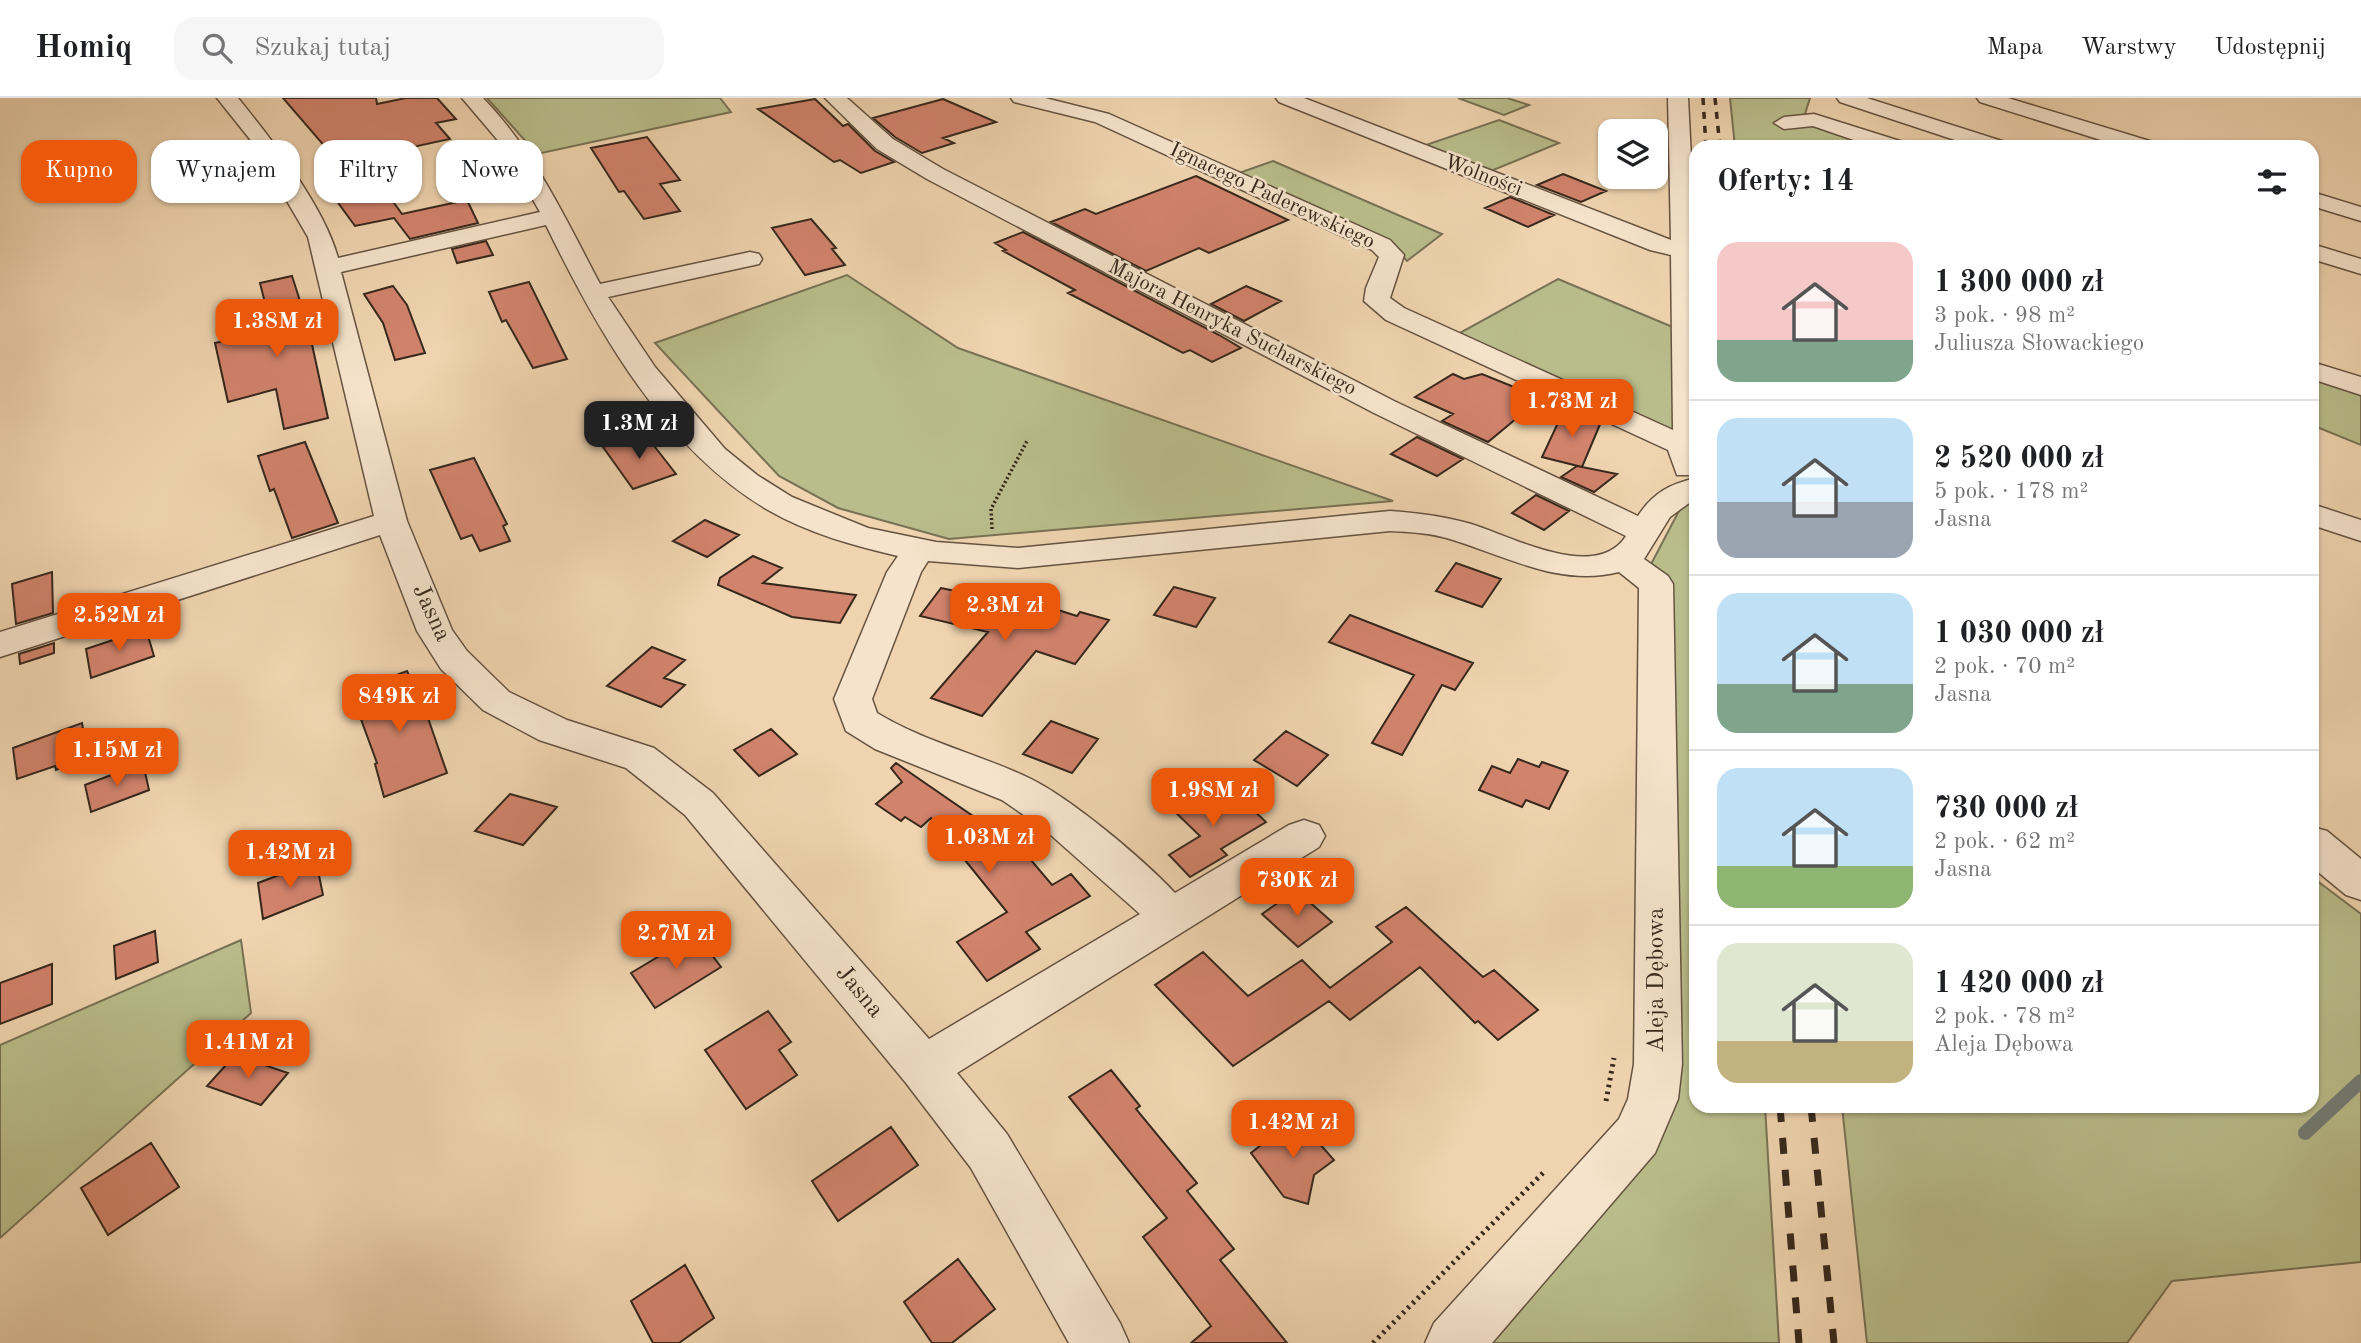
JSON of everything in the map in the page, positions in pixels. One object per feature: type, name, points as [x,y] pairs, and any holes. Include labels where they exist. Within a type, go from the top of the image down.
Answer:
[{"type":"street","name":"Jasna","points":[[227,98],[262,141],[291,184],[320,237],[391,521],[435,631],[454,660],[496,701],[553,730],[640,758],[699,804],[923,1068],[989,1152],[1100,1343]]},
{"type":"street","points":[[472,98],[524,159],[592,293],[628,353],[688,426],[714,455],[750,485],[826,525],[918,551],[966,557],[1018,558],[1390,521],[1425,523],[1572,566],[1605,567],[1635,546],[1660,505],[1675,494],[1689,489]]},
{"type":"street","name":"Majora Henryka Sucharskiego","points":[[835,98],[885,145],[935,174],[1384,407],[1635,546]]},
{"type":"street","name":"Ignacego Paderewskiego","points":[[1021,98],[1102,118],[1381,244],[1392,255],[1392,264],[1376,290],[1377,301],[1395,314],[1682,445]]},
{"type":"street","name":"Wolności","points":[[1286,98],[1659,245],[1682,250]]},
{"type":"street","points":[[1678,98],[1689,426],[1682,445],[1689,468]]},
{"type":"street","points":[[1847,98],[1976,140]]},
{"type":"street","points":[[1987,98],[2122,140]]},
{"type":"street","points":[[1787,140],[1781,111],[1874,140]]},
{"type":"street","points":[[2319,201],[2361,214]]},
{"type":"street","points":[[328,268],[554,216]]},
{"type":"street","points":[[2319,253],[2361,267]]},
{"type":"street","points":[[592,293],[750,259]]},
{"type":"street","points":[[2319,372],[2361,386]]},
{"type":"street","points":[[2319,516],[2361,531]]},
{"type":"street","points":[[0,645],[391,521]]},
{"type":"street","name":"Aleja Dębowa","points":[[1454,1343],[1637,1136],[1653,1099],[1658,1064],[1656,584],[1635,546]]},
{"type":"street","points":[[918,551],[904,572],[853,699],[860,721],[890,739],[1016,789],[1059,818],[1145,890],[1171,918]]},
{"type":"street","points":[[923,1068],[1304,836]]},
{"type":"street","points":[[2319,849],[2361,883]]},
{"type":"path","points":[[992,533],[991,509],[1027,441]]},
{"type":"path","points":[[1605,1104],[1615,1053]]},
{"type":"path","points":[[1373,1343],[1553,1162]]},
{"type":"green space","points":[[487,98],[720,98],[731,112],[543,153],[543,140],[524,140]]},
{"type":"green space","points":[[1458,98],[1507,98],[1529,105],[1504,115]]},
{"type":"green space","points":[[1730,98],[1810,98],[1805,114],[1817,124],[1865,140],[1734,140]]},
{"type":"green space","points":[[1499,120],[1559,143],[1486,173],[1420,147]]},
{"type":"green space","points":[[1273,161],[1442,234],[1407,261],[1393,245],[1236,174]]},
{"type":"green space","points":[[847,275],[958,348],[1393,501],[949,539],[838,508],[779,476],[655,343]]},
{"type":"green space","points":[[1558,279],[1675,328],[1676,435],[1458,334]]},
{"type":"green space","points":[[2319,379],[2361,395],[2361,445],[2319,428]]},
{"type":"green space","points":[[1689,504],[1689,1113],[1765,1113],[1779,1343],[1486,1343],[1649,1136],[1649,568],[1681,507]]},
{"type":"green space","points":[[2319,882],[2361,914],[2361,1262],[2172,1281],[2127,1343],[1867,1343],[1843,1113],[2319,1113]]},
{"type":"green space","points":[[241,940],[251,1013],[0,1238],[0,1045]]},
{"type":"building","points":[[283,98],[376,98],[377,104],[406,98],[437,98],[456,119],[436,123],[450,139],[422,145],[422,140],[319,140]]},
{"type":"building","points":[[815,99],[843,126],[848,124],[875,151],[894,162],[861,173],[840,160],[834,162],[758,109]]},
{"type":"building","points":[[943,99],[996,122],[943,138],[954,143],[922,153],[895,137],[873,118]]},
{"type":"building","points":[[647,137],[680,180],[660,184],[680,211],[644,219],[624,191],[619,192],[591,148]]},
{"type":"building","points":[[1563,174],[1606,191],[1581,202],[1537,185]]},
{"type":"building","points":[[1196,176],[1288,220],[1209,253],[1199,248],[1146,271],[1051,222],[1085,209],[1096,214]]},
{"type":"building","points":[[1510,197],[1554,215],[1528,227],[1485,208]]},
{"type":"building","points":[[338,203],[394,203],[402,214],[453,203],[468,203],[478,223],[410,239],[394,218],[355,226]]},
{"type":"building","points":[[811,219],[836,248],[832,249],[845,265],[805,275],[772,228]]},
{"type":"building","points":[[1023,232],[1241,348],[1212,362],[1190,350],[1183,353],[1068,293],[1075,290],[1003,251],[1006,250],[995,243]]},
{"type":"building","points":[[486,241],[493,255],[457,263],[452,249]]},
{"type":"building","points":[[292,276],[308,326],[328,418],[284,429],[276,389],[228,402],[215,343],[267,331],[262,308],[266,307],[260,283]]},
{"type":"building","points":[[529,282],[567,359],[533,368],[506,320],[502,322],[489,292]]},
{"type":"building","points":[[393,286],[407,305],[425,353],[395,360],[383,323],[364,294]]},
{"type":"building","points":[[1246,286],[1281,301],[1244,321],[1211,304]]},
{"type":"building","points":[[1453,374],[1464,379],[1482,374],[1541,398],[1488,442],[1442,421],[1453,414],[1415,397]]},
{"type":"building","points":[[1564,410],[1601,422],[1582,467],[1542,457]]},
{"type":"building","points":[[644,433],[676,474],[633,489],[603,447]]},
{"type":"building","points":[[1417,437],[1463,459],[1437,476],[1391,454]]},
{"type":"building","points":[[305,442],[338,523],[292,538],[274,489],[270,491],[258,456]]},
{"type":"building","points":[[474,458],[507,524],[503,526],[510,541],[480,551],[472,535],[461,539],[430,470]]},
{"type":"building","points":[[1577,466],[1617,474],[1594,492],[1561,477]]},
{"type":"building","points":[[1536,495],[1569,511],[1544,530],[1512,513]]},
{"type":"building","points":[[705,520],[739,535],[707,557],[673,541]]},
{"type":"building","points":[[753,556],[782,568],[763,583],[856,595],[840,623],[792,617],[718,585],[720,578]]},
{"type":"building","points":[[1456,563],[1501,579],[1482,607],[1436,591]]},
{"type":"building","points":[[52,572],[53,613],[16,624],[12,584]]},
{"type":"building","points":[[1174,587],[1215,598],[1196,627],[1154,615]]},
{"type":"building","points":[[941,588],[1035,608],[1039,604],[1077,616],[1080,612],[1109,620],[1075,664],[1036,651],[982,716],[931,698],[988,632],[920,616]]},
{"type":"building","points":[[1350,615],[1473,663],[1455,690],[1442,685],[1402,755],[1372,743],[1414,675],[1329,642]]},
{"type":"building","points":[[146,629],[154,656],[91,678],[86,649]]},
{"type":"building","points":[[54,643],[54,653],[20,664],[19,654]]},
{"type":"building","points":[[652,647],[685,660],[664,678],[685,685],[661,707],[607,686]]},
{"type":"building","points":[[407,671],[428,718],[447,773],[384,797],[375,764],[377,763],[351,692]]},
{"type":"building","points":[[1051,721],[1098,739],[1072,773],[1023,754]]},
{"type":"building","points":[[82,723],[88,758],[56,770],[55,766],[17,779],[13,748]]},
{"type":"building","points":[[771,729],[797,754],[759,776],[734,750]]},
{"type":"building","points":[[1286,731],[1328,755],[1297,786],[1254,760]]},
{"type":"building","points":[[1518,759],[1539,767],[1542,762],[1568,771],[1549,809],[1526,800],[1522,807],[1479,790],[1492,766],[1510,773]]},
{"type":"building","points":[[143,763],[149,790],[91,812],[85,785]]},
{"type":"building","points":[[896,763],[989,827],[999,822],[1052,885],[1071,874],[1090,896],[1026,932],[1040,949],[987,981],[957,942],[1007,912],[931,818],[921,827],[905,817],[901,821],[876,804],[902,782],[891,768]]},
{"type":"building","points":[[1230,788],[1266,822],[1221,849],[1227,855],[1190,877],[1169,855],[1200,836],[1169,806],[1194,792],[1206,803]]},
{"type":"building","points":[[510,794],[557,807],[523,845],[475,831]]},
{"type":"building","points":[[316,861],[323,895],[263,919],[258,883]]},
{"type":"building","points":[[1296,890],[1332,922],[1298,947],[1262,914]]},
{"type":"building","points":[[1406,907],[1483,977],[1494,970],[1538,1010],[1498,1040],[1478,1021],[1475,1023],[1420,967],[1350,1020],[1329,1001],[1233,1066],[1155,985],[1203,952],[1248,996],[1302,960],[1330,988],[1392,942],[1376,927]]},
{"type":"building","points":[[155,931],[158,962],[116,979],[114,946]]},
{"type":"building","points":[[696,934],[721,967],[655,1008],[631,973]]},
{"type":"building","points":[[52,964],[52,1004],[0,1024],[0,983]]},
{"type":"building","points":[[768,1011],[791,1042],[779,1050],[797,1075],[746,1109],[705,1050]]},
{"type":"building","points":[[235,1055],[288,1073],[261,1105],[207,1086]]},
{"type":"building","points":[[1111,1070],[1140,1106],[1136,1109],[1197,1183],[1187,1191],[1234,1249],[1220,1260],[1287,1343],[1191,1343],[1211,1326],[1143,1237],[1167,1218],[1069,1097]]},
{"type":"building","points":[[1296,1117],[1334,1160],[1314,1175],[1308,1204],[1284,1197],[1251,1153]]},
{"type":"building","points":[[891,1127],[918,1165],[838,1221],[812,1181]]},
{"type":"building","points":[[151,1143],[179,1187],[108,1235],[81,1188]]},
{"type":"building","points":[[958,1259],[995,1309],[952,1343],[932,1343],[904,1302]]},
{"type":"building","points":[[685,1265],[714,1318],[679,1343],[653,1343],[631,1301]]},
{"type":"waterway","points":[[2305,1133],[2361,1081]]},
{"type":"railway","points":[[1703,98],[1706,140]]},
{"type":"railway","points":[[1715,98],[1719,140]]},
{"type":"railway","points":[[1781,1113],[1799,1343]]},
{"type":"railway","points":[[1812,1113],[1834,1343]]}]
